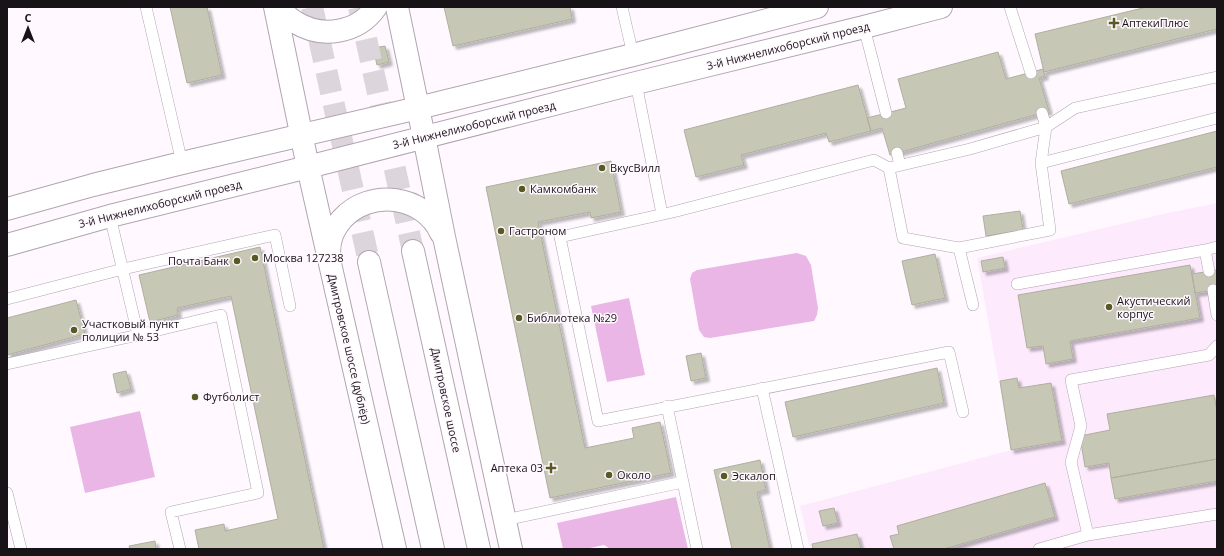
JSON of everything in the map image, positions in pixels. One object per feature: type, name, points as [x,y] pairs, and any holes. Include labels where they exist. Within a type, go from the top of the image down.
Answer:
[{"type":"main road","name":"Дмитровское шоссе (дублёр)","points":[[275,7],[301,136],[395,549]]},
{"type":"main road","points":[[280,7],[282,12],[299,25],[309,29],[329,32],[340,31],[359,23],[368,17],[376,7]]},
{"type":"main road","points":[[397,7],[444,237],[511,549]]},
{"type":"main road","points":[[7,209],[93,185],[418,108],[633,55],[817,7]]},
{"type":"main road","name":"3-й Нижнелихоборский проезд","points":[[7,245],[110,216],[941,7]]},
{"type":"main road","points":[[329,260],[329,243],[332,233],[345,216],[362,204],[383,199],[404,201],[424,210],[438,226],[444,237]]},
{"type":"main road","name":"Дмитровское шоссе","points":[[413,251],[478,549]]},
{"type":"main road","points":[[369,262],[433,549]]},
{"type":"lane","points":[[146,7],[182,163]]},
{"type":"lane","points":[[622,7],[633,55]]},
{"type":"lane","points":[[1010,7],[1031,73]]},
{"type":"lane","points":[[864,27],[886,113]]},
{"type":"lane","points":[[963,412],[949,352],[598,420],[560,237],[662,214],[874,160],[889,168],[970,149],[1046,127],[1075,108],[1217,77]]},
{"type":"lane","points":[[636,83],[662,214]]},
{"type":"lane","points":[[889,168],[903,238],[959,248],[1050,230],[1041,163],[1046,127],[1042,113]]},
{"type":"lane","points":[[1041,163],[1217,118]]},
{"type":"lane","points":[[897,153],[900,165]]},
{"type":"lane","points":[[110,216],[138,335]]},
{"type":"lane","points":[[7,299],[123,269],[275,235],[290,306]]},
{"type":"lane","points":[[1018,284],[1217,247]]},
{"type":"lane","points":[[959,248],[973,305]]},
{"type":"lane","points":[[1204,250],[1208,271]]},
{"type":"lane","points":[[1213,290],[1217,316]]},
{"type":"lane","points":[[7,364],[221,315],[258,493],[171,512],[180,549]]},
{"type":"lane","points":[[1088,535],[1071,462],[1081,426],[1071,380],[1208,355],[1217,346]]},
{"type":"lane","points":[[762,388],[798,549]]},
{"type":"lane","points":[[667,406],[697,549]]},
{"type":"lane","points":[[505,520],[683,482]]},
{"type":"lane","points":[[7,493],[21,549]]},
{"type":"lane","points":[[1040,549],[1062,546],[1088,535],[1217,514]]},
{"type":"shaded area","points":[[1217,203],[1217,549],[810,549],[800,506],[1011,450],[977,258],[1163,214]]},
{"type":"shaded area","points":[[797,253],[806,256],[811,265],[818,308],[814,321],[710,338],[704,337],[699,330],[690,279],[692,273],[697,270]]},
{"type":"shaded area","points":[[629,298],[645,375],[607,382],[591,306]]},
{"type":"shaded area","points":[[140,411],[155,477],[85,493],[70,427]]},
{"type":"shaded area","points":[[676,497],[688,549],[610,549],[604,545],[589,549],[563,549],[557,523]]},
{"type":"building","points":[[170,7],[207,7],[222,75],[187,83]]},
{"type":"building","points":[[444,7],[570,7],[572,19],[453,46]]},
{"type":"building","points":[[1147,7],[1217,7],[1217,29],[1044,72],[1035,34]]},
{"type":"building","points":[[385,46],[389,62],[377,65],[373,48]]},
{"type":"building","points":[[998,52],[1006,79],[1043,69],[1045,76],[1039,78],[1049,111],[890,155],[882,128],[871,131],[867,118],[906,108],[898,79]]},
{"type":"building","points":[[858,85],[871,131],[829,142],[826,133],[741,155],[744,165],[696,177],[684,130]]},
{"type":"building","points":[[1217,131],[1217,167],[1069,204],[1061,171]]},
{"type":"building","points":[[611,161],[621,212],[591,218],[590,212],[538,222],[585,448],[634,438],[632,428],[660,422],[671,473],[550,498],[486,187]]},
{"type":"building","points":[[1020,211],[1023,230],[986,236],[983,216]]},
{"type":"building","points":[[260,247],[324,549],[199,549],[195,530],[224,524],[225,531],[278,519],[231,296],[177,308],[178,315],[150,322],[139,275]]},
{"type":"building","points":[[935,254],[945,298],[912,305],[902,261]]},
{"type":"building","points":[[1003,257],[1005,268],[983,272],[981,261]]},
{"type":"building","name":"Акустический корпус","points":[[1190,265],[1200,318],[1070,341],[1073,359],[1046,364],[1043,346],[1027,348],[1018,295]]},
{"type":"building","points":[[1217,270],[1217,290],[1195,293],[1192,274]]},
{"type":"building","points":[[76,300],[85,334],[7,355],[7,318]]},
{"type":"building","points":[[701,353],[706,378],[691,381],[686,356]]},
{"type":"building","points":[[937,368],[944,403],[793,437],[785,402]]},
{"type":"building","points":[[126,371],[131,389],[117,393],[113,374]]},
{"type":"building","points":[[1017,378],[1019,388],[1051,383],[1062,441],[1011,450],[1000,381]]},
{"type":"building","points":[[1214,395],[1217,411],[1217,459],[1111,478],[1109,463],[1085,467],[1080,436],[1110,430],[1107,414]]},
{"type":"building","points":[[1217,459],[1217,481],[1115,499],[1111,478]]},
{"type":"building","points":[[760,460],[766,490],[757,492],[770,549],[732,549],[714,470]]},
{"type":"building","points":[[1045,483],[1055,517],[944,549],[894,549],[890,536],[899,534],[897,526]]},
{"type":"building","points":[[834,508],[838,523],[823,526],[819,511]]},
{"type":"building","points":[[857,534],[861,549],[813,549],[812,544]]},
{"type":"building","points":[[155,541],[156,549],[130,549],[129,546]]},
{"type":"tunnel","points":[[312,7],[369,262]]},
{"type":"tunnel","points":[[359,7],[413,251]]},
{"type":"place","name":"АптекиПлюс","points":[[1114,23]]},
{"type":"place","name":"ВкусВилл","points":[[602,168]]},
{"type":"place","name":"Камкомбанк","points":[[522,189]]},
{"type":"place","name":"Гастроном","points":[[501,231]]},
{"type":"place","name":"Москва 127238","points":[[255,258]]},
{"type":"place","name":"Почта Банк","points":[[237,261]]},
{"type":"place","name":"Акустический корпус","points":[[1109,307]]},
{"type":"place","name":"Библиотека №29","points":[[519,318]]},
{"type":"place","name":"Участковый пункт полиции № 53","points":[[74,330]]},
{"type":"place","name":"Футболист","points":[[195,397]]},
{"type":"place","name":"Аптека 03","points":[[551,468]]},
{"type":"place","name":"Около","points":[[609,475]]},
{"type":"place","name":"Эскалоп","points":[[724,476]]}]
